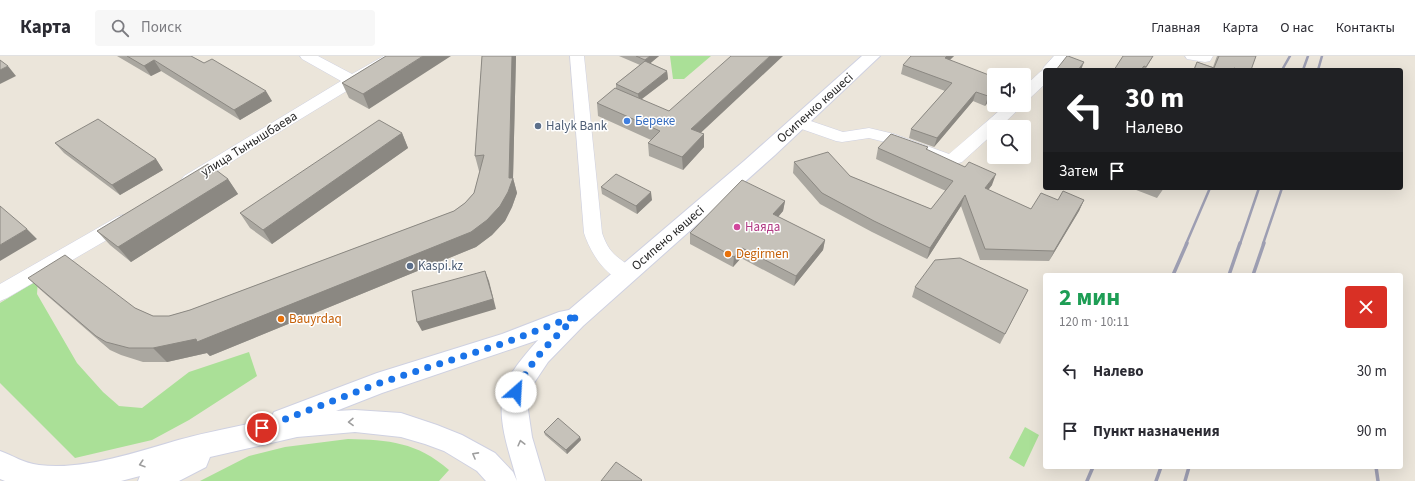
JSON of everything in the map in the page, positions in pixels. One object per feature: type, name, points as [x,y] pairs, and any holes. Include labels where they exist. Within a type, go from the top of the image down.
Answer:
[{"type":"main road","name":"Осипенко көшесі","points":[[758,159],[872,56]]},
{"type":"main road","name":"Осипено көшесі","points":[[531,481],[516,421],[516,392],[522,379],[534,361],[548,343],[578,315],[758,159]]},
{"type":"main road","points":[[152,481],[234,440],[377,384],[507,342],[578,315]]},
{"type":"main road","points":[[4,471],[39,478],[74,478],[134,466],[183,451],[297,425],[354,421],[401,426],[428,432],[460,447],[486,462],[503,481]]},
{"type":"street","points":[[307,56],[353,81]]},
{"type":"street","name":"улица Тынышбаева","points":[[180,186],[394,56]]},
{"type":"street","points":[[577,56],[593,233],[597,247],[602,255],[627,274]]},
{"type":"street","points":[[1051,68],[1062,56]]},
{"type":"street","points":[[1192,56],[1205,58],[1206,56]]},
{"type":"street","points":[[1031,89],[1043,77]]},
{"type":"street","points":[[799,122],[842,137],[869,133],[894,140],[948,160],[956,158],[1007,112]]},
{"type":"street","points":[[0,293],[133,216]]},
{"type":"green space","points":[[670,56],[711,56],[684,79],[673,79]]},
{"type":"green space","points":[[38,280],[37,294],[77,363],[103,392],[119,406],[142,408],[189,372],[249,352],[257,376],[189,420],[152,440],[75,458],[0,383],[0,303]]},
{"type":"green space","points":[[1025,427],[1039,435],[1024,467],[1009,458]]},
{"type":"green space","points":[[348,439],[377,440],[402,444],[425,453],[449,470],[439,481],[200,481],[249,456],[285,447]]},
{"type":"building","points":[[127,56],[191,56],[204,63],[212,59],[266,91],[234,110],[154,60],[144,66]]},
{"type":"building","points":[[386,56],[423,56],[363,94],[342,83]]},
{"type":"building","points":[[482,56],[512,56],[509,178],[513,178],[508,192],[500,206],[487,220],[471,232],[197,342],[196,339],[153,348],[129,348],[106,342],[96,336],[28,278],[65,255],[135,308],[153,316],[169,316],[190,310],[454,211],[465,203],[474,193],[484,155],[475,156]]},
{"type":"building","points":[[636,56],[650,56],[645,60]]},
{"type":"building","points":[[731,56],[770,56],[691,129],[704,134],[682,157],[648,143],[660,131],[597,103],[615,88],[669,111]]},
{"type":"building","points":[[911,56],[947,56],[945,58],[987,74],[987,96],[976,92],[937,138],[911,129],[952,83],[903,65]]},
{"type":"building","points":[[1067,56],[1084,62],[1080,68],[1058,68]]},
{"type":"building","points":[[1123,56],[1153,56],[1146,67],[1115,68]]},
{"type":"building","points":[[1219,56],[1256,56],[1252,68],[1214,68]]},
{"type":"building","points":[[0,60],[8,66],[0,70]]},
{"type":"building","points":[[645,61],[667,71],[638,94],[616,84]]},
{"type":"building","points":[[1197,62],[1214,68],[1195,68]]},
{"type":"building","points":[[98,119],[156,159],[112,185],[55,143]]},
{"type":"building","points":[[379,120],[402,133],[263,230],[240,213]]},
{"type":"building","points":[[891,134],[928,147],[926,149],[965,167],[969,162],[996,174],[985,188],[1031,209],[1041,193],[1058,200],[1063,191],[1084,200],[1054,251],[985,249],[965,195],[930,248],[874,221],[822,193],[794,162],[828,152],[850,176],[931,209],[953,181],[878,148]]},
{"type":"building","points":[[208,164],[228,179],[118,247],[97,231]]},
{"type":"building","points":[[616,174],[651,192],[636,206],[601,187]]},
{"type":"building","points":[[742,180],[785,201],[773,214],[825,240],[796,276],[742,248],[734,257],[690,233]]},
{"type":"building","points":[[0,206],[27,229],[0,245]]},
{"type":"building","points":[[960,258],[1028,290],[1005,334],[915,287],[935,260]]},
{"type":"building","points":[[485,271],[493,299],[417,322],[412,291]]},
{"type":"building","points":[[558,418],[580,437],[566,450],[544,432]]},
{"type":"building","points":[[616,462],[642,480],[601,481]]},
{"type":"railway","points":[[1283,68],[1290,56]]},
{"type":"railway","points":[[1304,68],[1308,56]]},
{"type":"railway","points":[[1319,68],[1322,56]]},
{"type":"railway","points":[[1186,244],[1209,190]]},
{"type":"railway","points":[[1240,244],[1258,190]]},
{"type":"railway","points":[[1263,244],[1281,190]]},
{"type":"railway","points":[[1174,273],[1187,243]]},
{"type":"railway","points":[[1230,273],[1240,243]]},
{"type":"railway","points":[[1254,273],[1264,243]]},
{"type":"railway","points":[[1087,481],[1092,469]]},
{"type":"railway","points":[[1156,481],[1160,469]]},
{"type":"railway","points":[[1185,481],[1188,469]]},
{"type":"railway","points":[[1376,469],[1378,481]]},
{"type":"place","name":"Береке","points":[[627,121]]},
{"type":"place","name":"Halyk Bank","points":[[538,126]]},
{"type":"place","name":"Наяда","points":[[737,227]]},
{"type":"place","name":"Degirmen","points":[[728,254]]},
{"type":"place","name":"Kaspi.kz","points":[[410,266]]},
{"type":"place","name":"Bauyrdaq","points":[[281,319]]},
{"type":"route","points":[[262,428],[377,384],[507,342],[553,326],[578,315],[548,343],[522,379],[516,392]]}]
